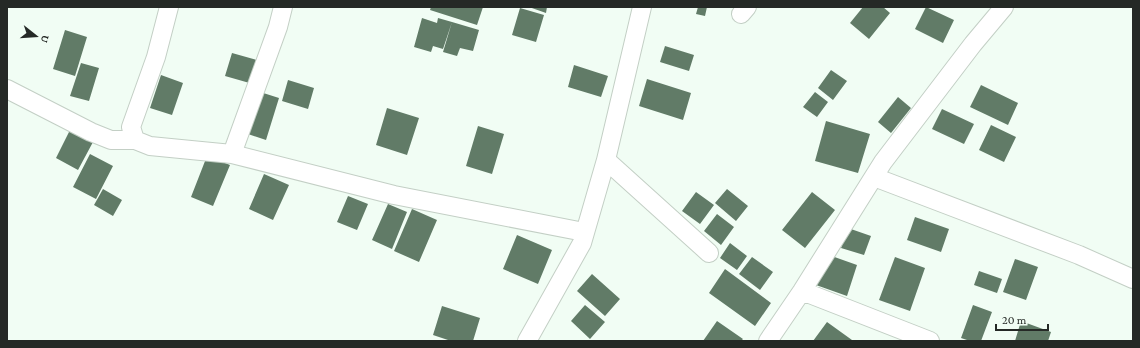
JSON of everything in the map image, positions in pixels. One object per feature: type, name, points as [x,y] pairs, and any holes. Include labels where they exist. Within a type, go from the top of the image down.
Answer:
[{"type":"street","points":[[135,140],[131,127],[156,57],[169,7]]},
{"type":"street","points":[[232,154],[278,27],[283,7]]},
{"type":"street","points":[[527,341],[582,243],[606,160],[642,7]]},
{"type":"street","points":[[768,341],[802,291],[884,162],[969,50],[1004,7]]},
{"type":"street","points":[[7,89],[91,132],[111,140],[135,140],[150,146],[232,154],[394,195],[584,232]]},
{"type":"street","points":[[606,160],[709,253]]},
{"type":"street","points":[[874,177],[1079,255],[1133,279]]},
{"type":"street","points":[[802,291],[930,341]]},
{"type":"building","points":[[431,7],[483,7],[477,25],[430,10]]},
{"type":"building","points":[[529,7],[547,7],[546,13]]},
{"type":"building","points":[[698,7],[707,7],[705,16],[696,14]]},
{"type":"building","points":[[863,7],[883,7],[890,13],[869,39],[850,23]]},
{"type":"building","points":[[926,7],[954,20],[943,43],[915,29]]},
{"type":"building","points":[[520,8],[544,15],[536,42],[512,35]]},
{"type":"building","points":[[422,18],[437,23],[438,18],[452,22],[443,49],[433,46],[431,52],[414,47]]},
{"type":"building","points":[[452,22],[479,30],[473,51],[460,48],[457,56],[443,52]]},
{"type":"building","points":[[65,30],[87,37],[75,76],[53,69]]},
{"type":"building","points":[[665,46],[694,55],[689,71],[660,62]]},
{"type":"building","points":[[232,53],[260,61],[253,84],[225,76]]},
{"type":"building","points":[[81,63],[99,68],[89,101],[70,96]]},
{"type":"building","points":[[574,65],[608,76],[601,97],[568,87]]},
{"type":"building","points":[[831,70],[847,81],[833,100],[818,88]]},
{"type":"building","points":[[161,75],[183,83],[172,115],[150,108]]},
{"type":"building","points":[[647,79],[691,93],[683,120],[639,106]]},
{"type":"building","points":[[288,80],[314,88],[308,109],[282,101]]},
{"type":"building","points":[[981,85],[1018,103],[1008,125],[970,107]]},
{"type":"building","points":[[257,91],[279,98],[266,140],[245,133]]},
{"type":"building","points":[[815,92],[828,102],[817,117],[803,107]]},
{"type":"building","points":[[898,97],[911,108],[891,133],[878,122]]},
{"type":"building","points":[[387,108],[419,118],[407,155],[376,145]]},
{"type":"building","points":[[942,109],[974,124],[964,144],[932,129]]},
{"type":"building","points":[[826,121],[870,134],[858,173],[815,161]]},
{"type":"building","points":[[991,125],[1016,137],[1004,162],[979,150]]},
{"type":"building","points":[[478,126],[504,134],[492,174],[466,166]]},
{"type":"building","points":[[70,130],[93,142],[78,170],[56,158]]},
{"type":"building","points":[[90,154],[113,166],[96,199],[73,187]]},
{"type":"building","points":[[207,156],[230,165],[213,206],[191,197]]},
{"type":"building","points":[[264,174],[289,185],[273,220],[249,209]]},
{"type":"building","points":[[103,189],[122,200],[113,216],[94,205]]},
{"type":"building","points":[[727,189],[748,206],[736,221],[715,203]]},
{"type":"building","points":[[696,192],[714,205],[700,224],[682,211]]},
{"type":"building","points":[[812,192],[835,210],[805,248],[782,230]]},
{"type":"building","points":[[348,196],[368,204],[357,230],[337,222]]},
{"type":"building","points":[[388,204],[407,212],[392,249],[372,240]]},
{"type":"building","points":[[412,209],[437,220],[419,262],[394,251]]},
{"type":"building","points":[[717,214],[734,227],[721,245],[704,231]]},
{"type":"building","points":[[915,217],[949,229],[941,252],[907,240]]},
{"type":"building","points":[[848,228],[871,236],[864,255],[841,248]]},
{"type":"building","points":[[517,235],[552,250],[538,284],[503,269]]},
{"type":"building","points":[[730,243],[747,256],[737,270],[720,258]]},
{"type":"building","points":[[826,254],[857,265],[847,296],[816,285]]},
{"type":"building","points":[[752,257],[773,272],[760,290],[739,274]]},
{"type":"building","points":[[895,257],[925,268],[910,311],[879,300]]},
{"type":"building","points":[[1015,259],[1038,267],[1026,300],[1003,292]]},
{"type":"building","points":[[725,269],[771,303],[755,326],[709,293]]},
{"type":"building","points":[[979,271],[1002,279],[997,293],[974,285]]},
{"type":"building","points":[[592,274],[620,299],[605,316],[577,291]]},
{"type":"building","points":[[585,305],[605,322],[590,339],[571,321]]},
{"type":"building","points":[[973,305],[992,312],[981,341],[970,341],[961,338]]},
{"type":"building","points":[[442,306],[480,318],[473,341],[451,341],[433,335]]},
{"type":"building","points":[[717,321],[743,339],[741,341],[703,341]]},
{"type":"building","points":[[1021,321],[1051,332],[1048,341],[1015,341]]},
{"type":"building","points":[[827,322],[852,340],[813,341]]}]
